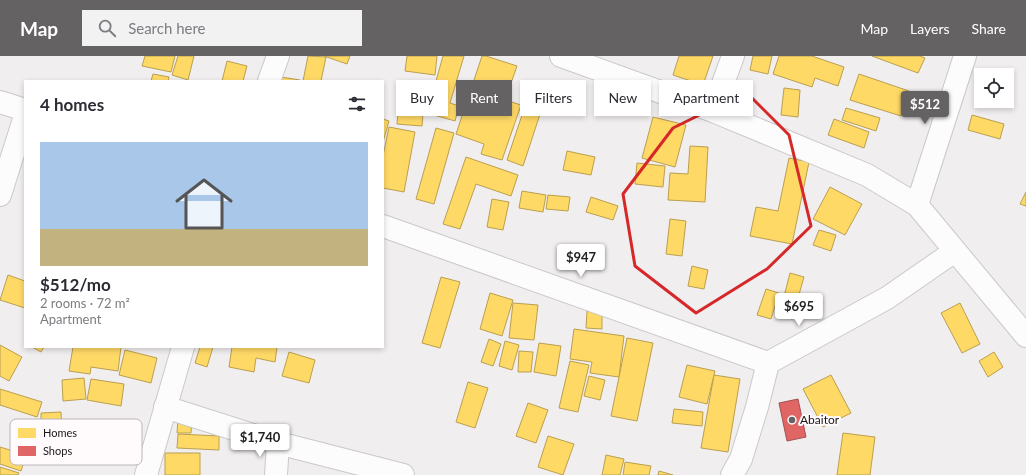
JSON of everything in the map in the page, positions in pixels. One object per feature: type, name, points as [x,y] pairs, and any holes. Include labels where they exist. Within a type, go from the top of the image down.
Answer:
[{"type":"street","points":[[269,80],[278,56]]},
{"type":"street","points":[[561,56],[659,91]]},
{"type":"street","points":[[724,80],[733,56]]},
{"type":"street","points":[[917,205],[965,56]]},
{"type":"street","points":[[0,102],[24,110]]},
{"type":"street","points":[[725,116],[867,175],[917,205],[1026,336]]},
{"type":"street","points":[[0,195],[24,119]]},
{"type":"street","points":[[384,226],[768,363]]},
{"type":"street","points":[[732,475],[741,459],[757,407],[768,363],[887,298],[955,251]]},
{"type":"street","points":[[146,475],[183,348]]},
{"type":"street","points":[[166,407],[278,443],[403,475]]},
{"type":"street","points":[[276,475],[278,443]]},
{"type":"highlighted area","points":[[746,92],[789,135],[811,226],[767,269],[696,313],[635,266],[623,194],[673,128]]},
{"type":"building: Homes","points":[[145,56],[175,56],[171,72],[142,66]]},
{"type":"building: Homes","points":[[178,56],[194,56],[188,80],[172,75]]},
{"type":"building: Homes","points":[[308,56],[326,57],[321,80],[303,80]]},
{"type":"building: Homes","points":[[324,56],[350,56],[347,64]]},
{"type":"building: Homes","points":[[407,56],[437,56],[435,75],[405,71]]},
{"type":"building: Homes","points":[[443,56],[464,56],[450,103],[456,105],[455,121],[438,116],[448,116],[448,80],[436,80]]},
{"type":"building: Homes","points":[[482,56],[517,66],[512,80],[474,80]]},
{"type":"building: Homes","points":[[679,56],[713,56],[705,80],[688,80],[673,75]]},
{"type":"building: Homes","points":[[753,56],[772,56],[768,74],[750,70]]},
{"type":"building: Homes","points":[[779,56],[812,56],[844,67],[838,86],[815,78],[812,87],[773,74]]},
{"type":"building: Homes","points":[[872,56],[920,56],[925,58],[918,73]]},
{"type":"building: Homes","points":[[227,61],[247,66],[243,80],[222,80]]},
{"type":"building: Homes","points":[[153,74],[169,77],[168,80],[151,80]]},
{"type":"building: Homes","points":[[859,74],[909,91],[901,116],[850,100]]},
{"type":"building: Homes","points":[[281,77],[300,80],[281,80]]},
{"type":"building: Homes","points":[[784,88],[800,90],[798,117],[781,115]]},
{"type":"building: Homes","points":[[512,102],[520,105],[502,160],[481,154],[484,144],[456,134],[462,116],[512,116]]},
{"type":"building: Homes","points":[[846,108],[880,118],[876,131],[842,120]]},
{"type":"building: Homes","points":[[972,115],[1004,124],[1000,139],[968,130]]},
{"type":"building: Homes","points":[[398,116],[423,116],[422,126],[397,124]]},
{"type":"building: Homes","points":[[522,116],[539,116],[523,166],[507,160]]},
{"type":"building: Homes","points":[[653,117],[686,125],[675,167],[642,158]]},
{"type":"building: Homes","points":[[384,119],[389,121],[384,138]]},
{"type":"building: Homes","points":[[834,119],[869,132],[864,148],[828,135]]},
{"type":"building: Homes","points":[[389,127],[415,132],[404,192],[384,188],[384,151]]},
{"type":"building: Homes","points":[[436,128],[454,133],[434,204],[416,199]]},
{"type":"building: Homes","points":[[690,146],[708,147],[705,202],[668,200],[670,173],[688,174]]},
{"type":"building: Homes","points":[[567,151],[595,157],[591,175],[563,170]]},
{"type":"building: Homes","points":[[466,157],[518,175],[511,196],[476,184],[460,229],[443,224]]},
{"type":"building: Homes","points":[[789,158],[809,162],[792,244],[750,236],[756,207],[778,211]]},
{"type":"building: Homes","points":[[637,163],[665,166],[663,187],[635,184]]},
{"type":"building: Homes","points":[[830,187],[862,204],[845,235],[813,219]]},
{"type":"building: Homes","points":[[522,191],[546,195],[543,212],[519,208]]},
{"type":"building: Homes","points":[[1026,192],[1026,206],[1020,204]]},
{"type":"building: Homes","points":[[548,195],[570,197],[568,211],[546,209]]},
{"type":"building: Homes","points":[[591,197],[618,206],[613,220],[586,212]]},
{"type":"building: Homes","points":[[492,199],[509,202],[503,230],[487,227]]},
{"type":"building: Homes","points":[[670,219],[686,221],[682,256],[666,254]]},
{"type":"building: Homes","points":[[819,230],[836,235],[831,251],[813,245]]},
{"type":"building: Homes","points":[[692,266],[708,270],[704,289],[688,286]]},
{"type":"building: Homes","points":[[790,273],[804,277],[792,319],[779,316]]},
{"type":"building: Homes","points":[[8,275],[24,281],[24,308],[0,300]]},
{"type":"building: Homes","points":[[441,277],[460,282],[440,348],[422,343]]},
{"type":"building: Homes","points":[[766,289],[779,293],[771,319],[757,315]]},
{"type":"building: Homes","points":[[490,293],[513,300],[502,336],[480,329]]},
{"type":"building: Homes","points":[[513,303],[538,305],[534,340],[509,338]]},
{"type":"building: Homes","points":[[960,303],[980,344],[962,353],[941,313]]},
{"type":"building: Homes","points":[[587,311],[602,312],[602,329],[586,328]]},
{"type":"building: Homes","points":[[574,329],[624,336],[619,377],[590,373],[592,362],[570,359]]},
{"type":"building: Homes","points":[[627,338],[653,343],[637,421],[611,416]]},
{"type":"building: Homes","points":[[489,339],[501,344],[493,366],[481,362]]},
{"type":"building: Homes","points":[[505,341],[519,345],[512,370],[499,366]]},
{"type":"building: Homes","points":[[539,343],[561,346],[556,376],[534,372]]},
{"type":"building: Homes","points":[[0,345],[22,357],[9,381],[0,376]]},
{"type":"building: Homes","points":[[34,348],[43,348],[41,352]]},
{"type":"building: Homes","points":[[73,348],[121,348],[118,371],[91,367],[90,374],[69,371]]},
{"type":"building: Homes","points":[[200,348],[213,348],[207,367],[195,363]]},
{"type":"building: Homes","points":[[232,348],[277,348],[275,362],[256,358],[254,372],[229,367]]},
{"type":"building: Homes","points":[[125,350],[157,358],[151,383],[119,375]]},
{"type":"building: Homes","points":[[519,351],[533,352],[531,372],[518,372]]},
{"type":"building: Homes","points":[[289,352],[315,360],[309,383],[282,376]]},
{"type":"building: Homes","points":[[994,352],[1003,367],[988,377],[979,361]]},
{"type":"building: Homes","points":[[570,361],[589,365],[578,412],[559,408]]},
{"type":"building: Homes","points":[[687,365],[715,371],[707,404],[679,397]]},
{"type":"building: Homes","points":[[714,375],[740,379],[728,452],[701,448]]},
{"type":"building: Homes","points":[[831,375],[851,413],[823,427],[803,389]]},
{"type":"building: Homes","points":[[589,376],[605,380],[600,400],[584,396]]},
{"type":"building: Homes","points":[[84,378],[86,399],[63,401],[62,380]]},
{"type":"building: Homes","points":[[91,379],[124,384],[121,406],[87,400]]},
{"type":"building: Homes","points":[[468,382],[488,388],[475,428],[456,422]]},
{"type":"building: Homes","points":[[0,389],[42,402],[37,417],[0,405]]},
{"type":"building: Homes","points":[[528,403],[548,410],[536,443],[516,436]]},
{"type":"building: Homes","points":[[674,409],[703,412],[702,426],[672,423]]},
{"type":"building: Homes","points":[[61,412],[61,419],[41,419],[41,413]]},
{"type":"building: Homes","points":[[178,418],[192,418],[191,433],[177,433]]},
{"type":"building: Homes","points":[[843,433],[875,437],[870,475],[837,475]]},
{"type":"building: Homes","points":[[178,434],[219,436],[219,450],[177,448]]},
{"type":"building: Homes","points":[[548,436],[574,444],[563,475],[538,467]]},
{"type":"building: Homes","points":[[0,447],[10,450],[10,465],[23,465],[21,471],[0,464]]},
{"type":"building: Homes","points":[[165,453],[200,453],[200,475],[165,475]]},
{"type":"building: Homes","points":[[606,455],[624,459],[620,475],[602,475]]},
{"type":"building: Homes","points":[[625,462],[651,466],[649,475],[623,475]]},
{"type":"building: Homes","points":[[0,467],[19,473],[18,475],[0,475]]},
{"type":"building: Homes","points":[[659,471],[673,475],[658,475]]},
{"type":"building: Shops","name":"Abaitor","points":[[798,399],[806,437],[787,441],[779,403]]},
{"type":"place","name":"Abaitor","points":[[792,420]]}]
